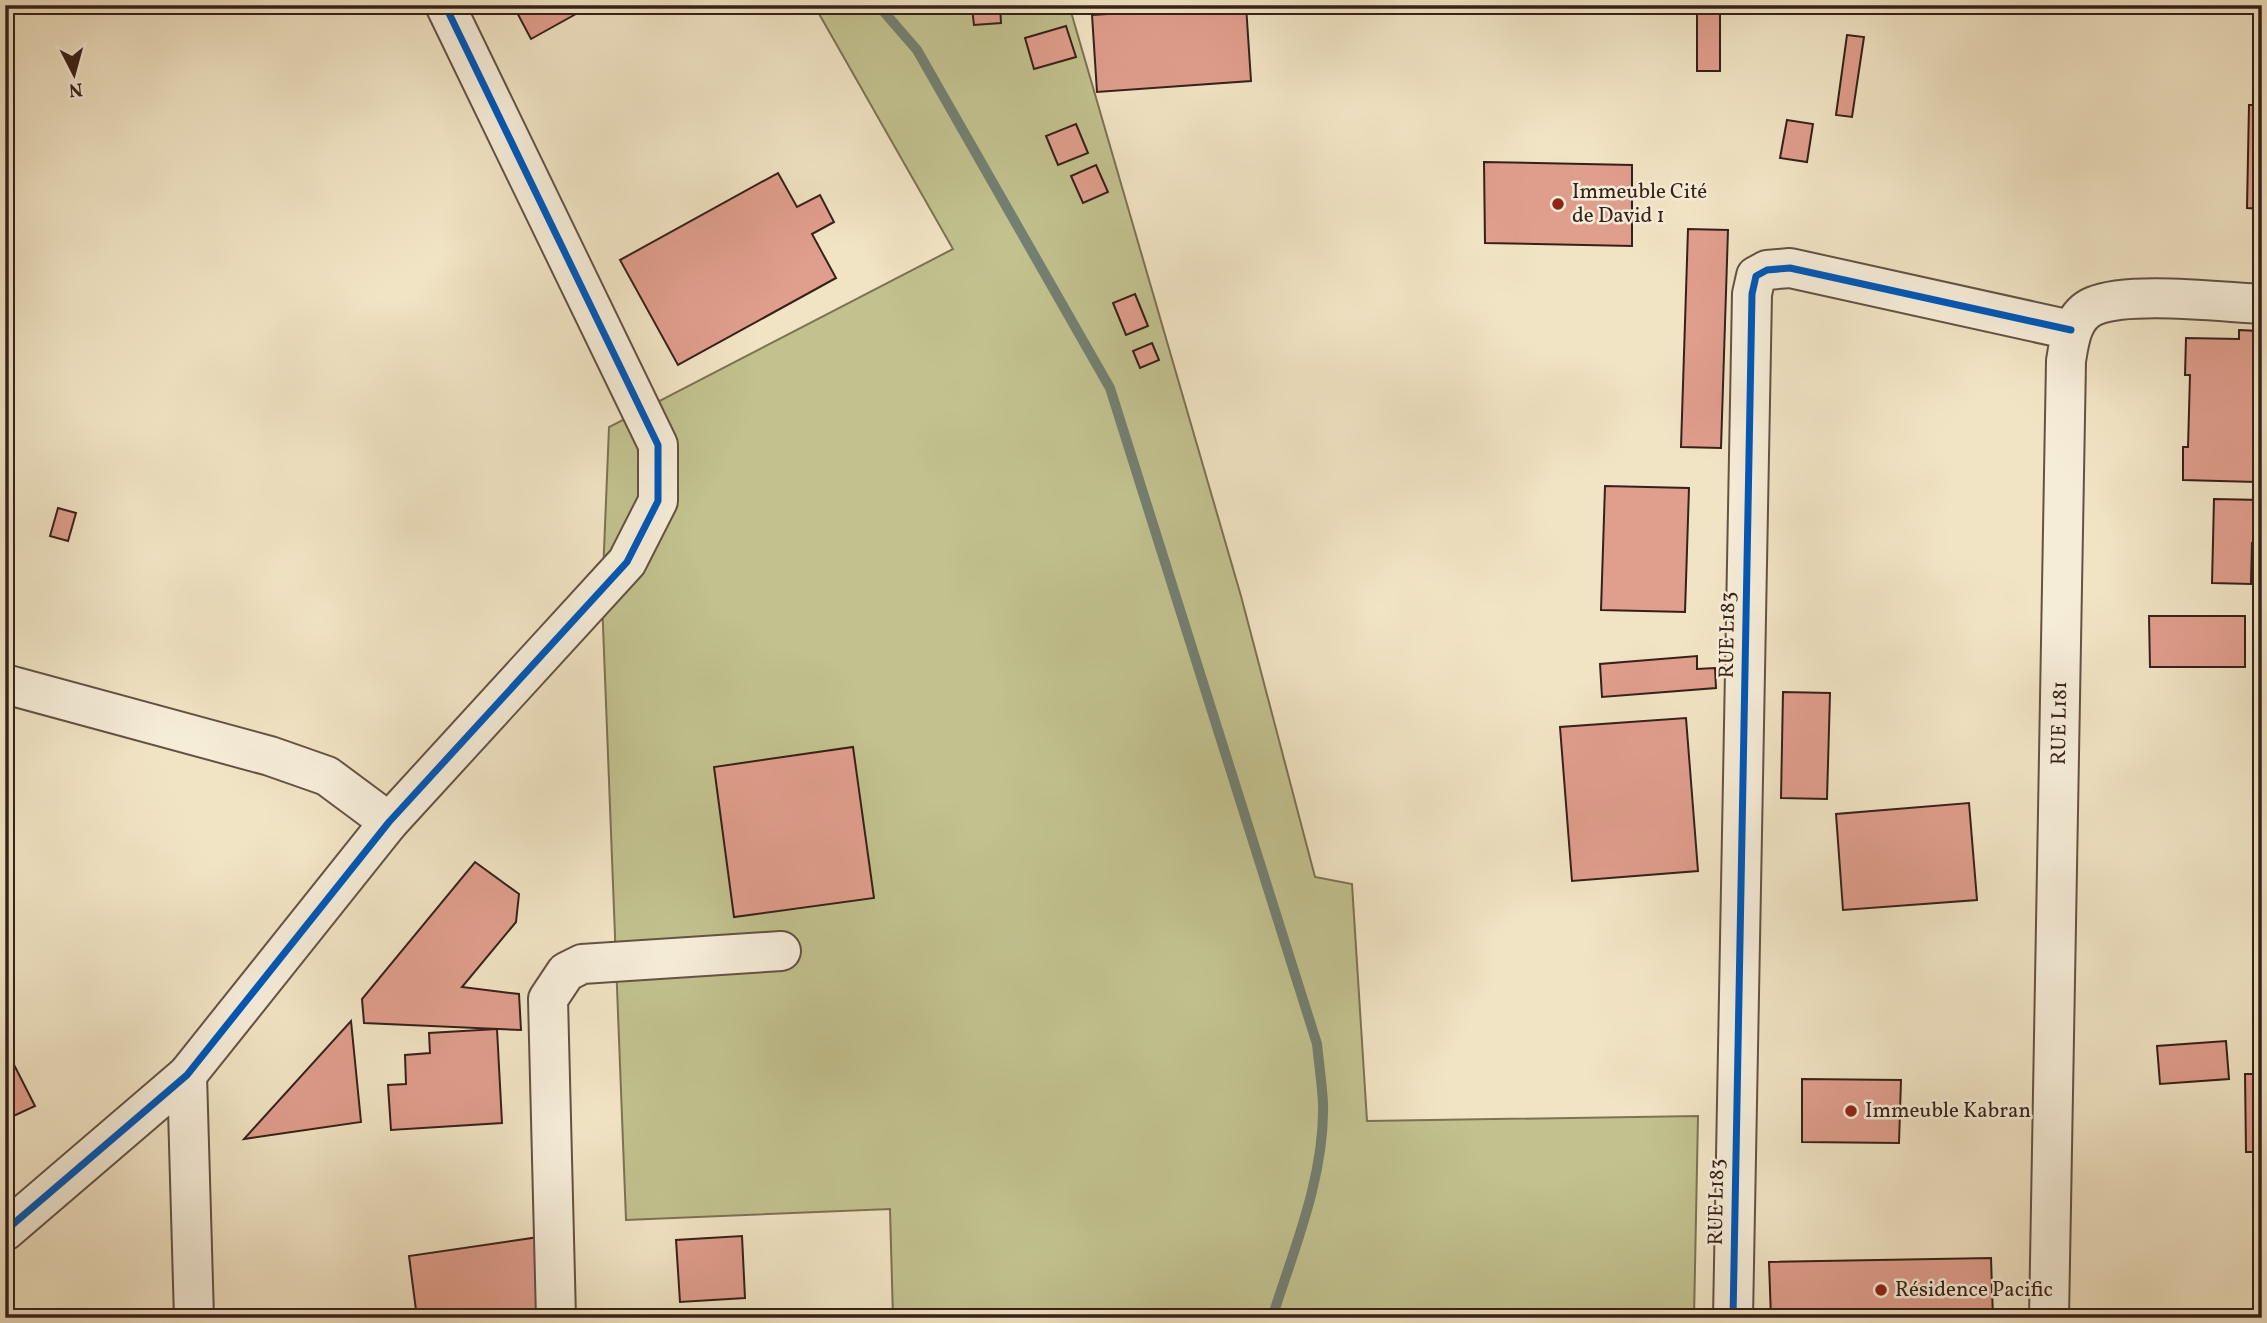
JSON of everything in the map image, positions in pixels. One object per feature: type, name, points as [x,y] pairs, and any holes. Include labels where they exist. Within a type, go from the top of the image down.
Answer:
[{"type":"street","points":[[5,1231],[187,1075],[389,822],[627,562],[658,500],[659,445],[445,5]]},
{"type":"street","name":"RUE L183","points":[[1733,1318],[1752,294],[1756,276],[1767,270],[1790,268],[2071,330]]},
{"type":"street","points":[[2071,330],[2092,306],[2134,300],[2262,304]]},
{"type":"street","name":"RUE L181","points":[[2049,1318],[2066,361],[2071,330]]},
{"type":"street","points":[[5,684],[270,756],[327,776],[389,822]]},
{"type":"street","points":[[556,1318],[548,999],[566,972],[582,964],[781,951]]},
{"type":"street","points":[[187,1075],[194,1318]]},
{"type":"green space","points":[[814,5],[1069,5],[1241,596],[1315,877],[1352,884],[1367,1121],[1698,1116],[1694,1318],[893,1318],[890,1209],[626,1220],[602,600],[609,427],[953,249]]},
{"type":"building","points":[[513,5],[592,5],[531,39]]},
{"type":"building","points":[[1000,5],[1001,23],[974,25],[972,8]]},
{"type":"building","points":[[1246,5],[1251,81],[1097,92],[1092,15]]},
{"type":"building","points":[[1697,5],[1720,5],[1720,71],[1697,71]]},
{"type":"building","points":[[1066,26],[1076,57],[1034,69],[1025,38]]},
{"type":"building","points":[[1847,35],[1864,37],[1852,117],[1836,115]]},
{"type":"building","points":[[2249,105],[2262,105],[2262,209],[2247,208]]},
{"type":"building","points":[[1787,120],[1813,124],[1807,162],[1780,158]]},
{"type":"building","points":[[1076,124],[1088,153],[1058,165],[1046,136]]},
{"type":"building","name":"Immeuble Cité de David 1","points":[[1484,162],[1632,165],[1632,246],[1485,243]]},
{"type":"building","points":[[1096,165],[1108,192],[1083,203],[1071,176]]},
{"type":"building","points":[[778,173],[797,207],[820,195],[834,222],[812,234],[836,278],[678,365],[620,260]]},
{"type":"building","points":[[1688,229],[1728,230],[1721,448],[1681,447]]},
{"type":"building","points":[[1135,294],[1148,326],[1126,335],[1113,303]]},
{"type":"building","points":[[2239,330],[2259,331],[2256,482],[2183,480],[2183,447],[2188,447],[2190,375],[2185,375],[2186,338],[2239,339]]},
{"type":"building","points":[[1152,343],[1159,360],[1140,368],[1133,351]]},
{"type":"building","points":[[1605,486],[1689,488],[1685,612],[1601,610]]},
{"type":"building","points":[[2214,499],[2262,500],[2262,544],[2252,543],[2251,584],[2212,583]]},
{"type":"building","points":[[58,508],[76,513],[68,541],[50,536]]},
{"type":"building","points":[[2149,616],[2245,616],[2245,667],[2150,667]]},
{"type":"building","points":[[1697,656],[1697,669],[1715,668],[1716,688],[1602,697],[1600,664]]},
{"type":"building","points":[[1783,692],[1830,693],[1827,799],[1781,798]]},
{"type":"building","points":[[1686,718],[1698,871],[1572,881],[1560,727]]},
{"type":"building","points":[[853,747],[874,898],[734,917],[714,767]]},
{"type":"building","points":[[1969,803],[1977,900],[1843,910],[1836,814]]},
{"type":"building","points":[[475,862],[519,894],[516,922],[462,987],[519,994],[521,1030],[364,1023],[362,999]]},
{"type":"building","points":[[351,1021],[361,1122],[244,1139]]},
{"type":"building","points":[[497,1029],[502,1123],[391,1130],[388,1085],[406,1084],[405,1055],[430,1053],[429,1033]]},
{"type":"building","points":[[2226,1041],[2229,1079],[2160,1084],[2157,1046]]},
{"type":"building","points":[[5,1047],[35,1106],[5,1120]]},
{"type":"building","points":[[2245,1074],[2262,1074],[2262,1152],[2246,1152]]},
{"type":"building","name":"Immeuble Kabran","points":[[1802,1079],[1901,1080],[1899,1143],[1802,1142]]},
{"type":"building","points":[[742,1236],[745,1298],[680,1302],[676,1240]]},
{"type":"building","points":[[539,1237],[550,1315],[529,1318],[417,1318],[409,1256]]},
{"type":"building","name":"Résidence Pacific","points":[[1991,1258],[1993,1318],[1771,1318],[1769,1262]]},
{"type":"waterway","points":[[878,5],[917,50],[1110,388],[1317,1044],[1323,1103],[1319,1158],[1307,1212],[1272,1318]]},
{"type":"cycle path","points":[[5,1231],[187,1075],[389,822],[627,562],[658,501],[658,445],[445,5]]},
{"type":"cycle path","points":[[1733,1318],[1752,294],[1756,276],[1767,270],[1790,268],[2071,330]]},
{"type":"place","name":"Immeuble Cité de David 1","points":[[1558,204]]},
{"type":"place","name":"Immeuble Kabran","points":[[1851,1111]]},
{"type":"place","name":"Résidence Pacific","points":[[1881,1290]]}]
